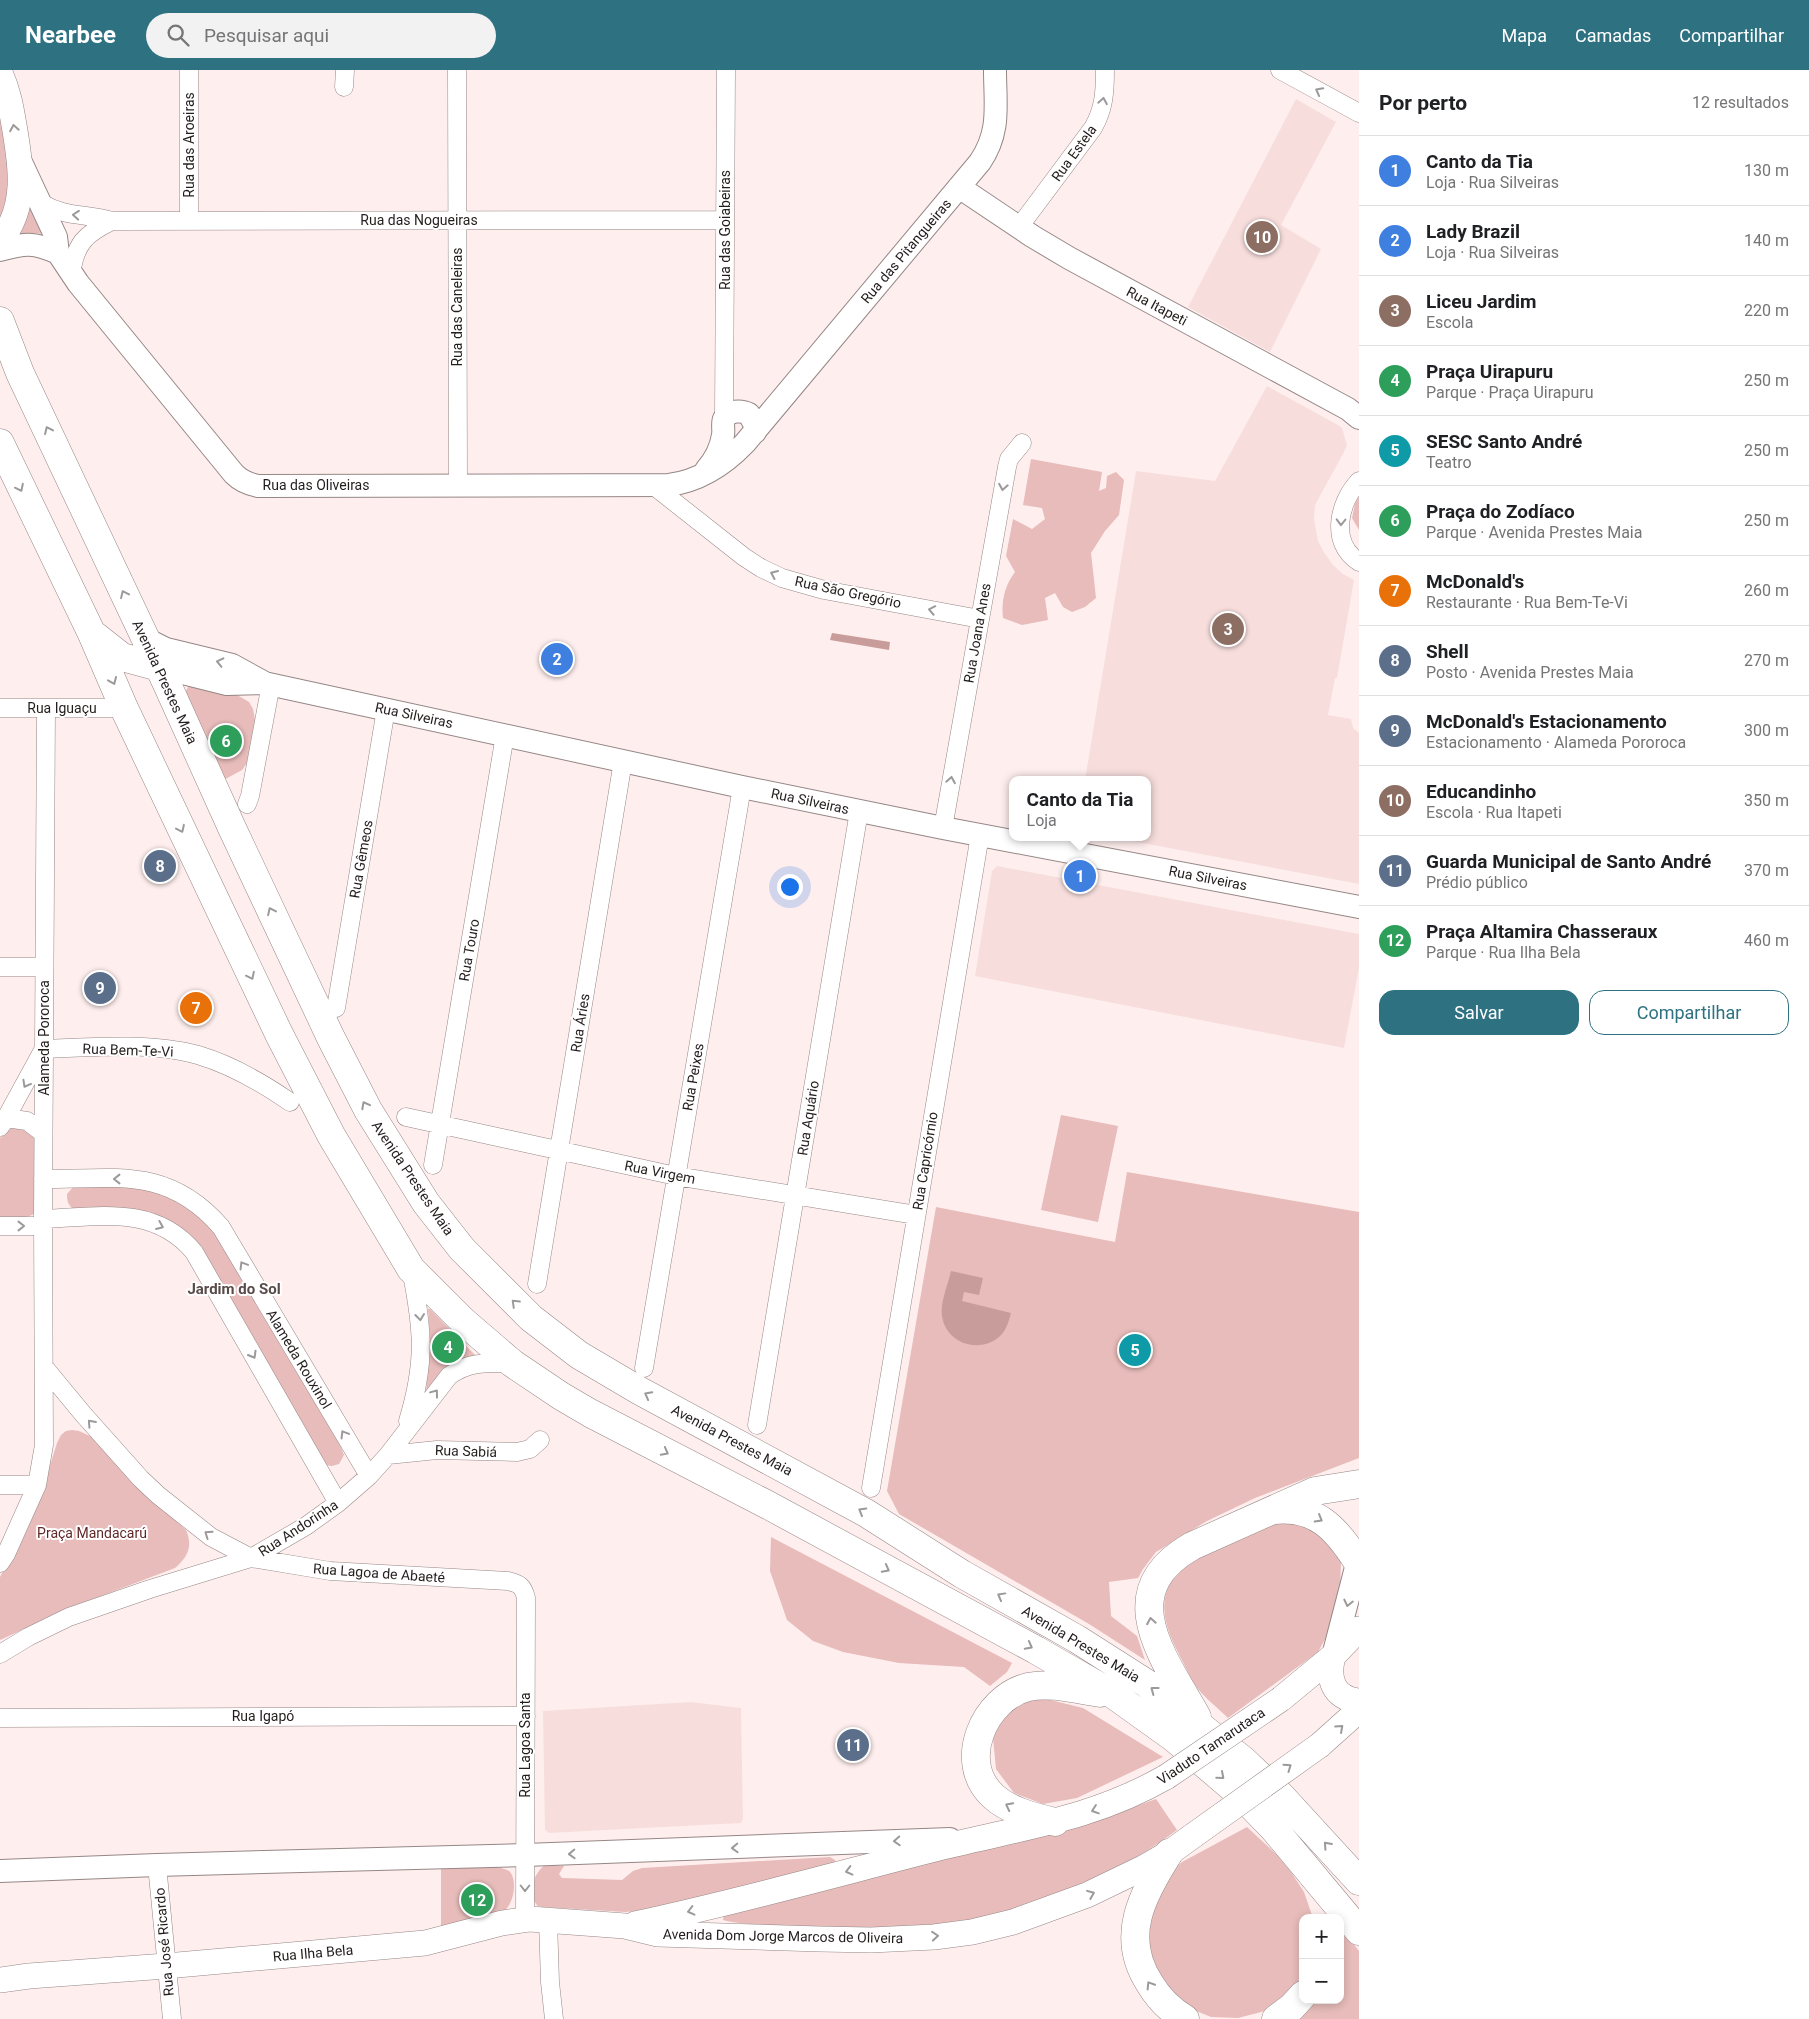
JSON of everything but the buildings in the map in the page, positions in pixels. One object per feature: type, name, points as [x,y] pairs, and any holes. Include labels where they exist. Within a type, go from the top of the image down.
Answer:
[{"type":"highway","name":"Avenida Prestes Maia","points":[[0,321],[20,372],[331,1038],[368,1110],[432,1211],[456,1242],[531,1318],[579,1355],[640,1391],[866,1513],[962,1574],[1077,1639],[1146,1683],[1243,1760],[1282,1797],[1359,1881]]},
{"type":"highway","name":"Avenida Prestes Maia","points":[[0,443],[92,634],[124,708],[279,1034],[330,1135],[411,1269],[463,1321],[512,1363],[590,1413],[772,1508],[1036,1650],[1114,1696],[1174,1738],[1219,1774],[1274,1829],[1359,1931]]},
{"type":"highway","points":[[92,634],[122,657],[159,667]]},
{"type":"highway","points":[[1203,1727],[1163,1656],[1154,1636],[1149,1610],[1152,1589],[1159,1574],[1178,1555],[1273,1510],[1325,1488],[1359,1484]]},
{"type":"highway","points":[[1273,1510],[1289,1508],[1319,1519],[1341,1537],[1358,1559]]},
{"type":"highway","points":[[1055,1822],[1006,1805],[987,1790],[981,1781],[975,1760],[978,1738],[984,1725],[998,1704],[1014,1693],[1030,1687],[1062,1687],[1114,1696]]},
{"type":"highway","points":[[1183,1843],[1146,1890],[1137,1918],[1136,1948],[1142,1973],[1157,1996],[1174,2013],[1185,2019]]},
{"type":"highway","points":[[1307,1870],[1321,1914]]},
{"type":"highway","points":[[1276,2019],[1299,1999]]},
{"type":"main road","points":[[0,241],[7,232],[14,217],[20,197],[21,180],[20,160],[6,79]]},
{"type":"main road","points":[[1359,1629],[1333,1656],[1330,1669],[1334,1687],[1345,1697],[1359,1701]]},
{"type":"main road","name":"Viaduto Tamarutaca","points":[[1141,1792],[1281,1699],[1333,1656]]},
{"type":"main road","points":[[1183,1843],[1320,1745],[1359,1710]]},
{"type":"main road","name":"Avenida Dom Jorge Marcos de Oliveira","points":[[625,1926],[690,1912],[981,1837],[1055,1822],[1099,1809],[1141,1792]]},
{"type":"main road","name":"Avenida Dom Jorge Marcos de Oliveira","points":[[625,1926],[658,1934],[820,1939],[925,1937],[972,1932],[1013,1922],[1107,1887],[1183,1843]]},
{"type":"main road","name":"Rua Ilha Bela","points":[[0,1980],[425,1942],[502,1923],[537,1920],[625,1926]]},
{"type":"street","name":"Rua das Aroeiras","points":[[189,70],[189,221]]},
{"type":"street","name":"Rua das Caneleiras","points":[[457,70],[458,485]]},
{"type":"street","name":"Rua das Goiabeiras","points":[[726,70],[725,391],[744,424]]},
{"type":"street","name":"Rua das Pitangueiras","points":[[654,486],[681,483],[702,475],[744,424],[980,162],[994,136],[995,70]]},
{"type":"street","name":"Rua Estela","points":[[1019,227],[1097,122],[1105,98],[1106,70]]},
{"type":"street","points":[[1280,70],[1359,113]]},
{"type":"street","name":"Rua das Oliveiras","points":[[20,160],[56,237],[58,253],[71,272],[116,330],[240,480],[258,486],[654,486]]},
{"type":"street","name":"Rua Itapeti","points":[[959,187],[1019,227],[1090,270],[1348,409],[1359,418]]},
{"type":"street","name":"Rua das Nogueiras","points":[[40,203],[61,213],[98,217],[112,221],[725,220]]},
{"type":"street","points":[[71,272],[74,256],[88,235],[112,221]]},
{"type":"street","points":[[0,250],[26,244],[44,247],[58,253]]},
{"type":"street","name":"Rua Joana Anes","points":[[943,828],[1007,467],[1009,460],[1022,443]]},
{"type":"street","points":[[1359,481],[1346,498],[1341,509],[1340,522],[1343,543],[1349,554],[1359,562]]},
{"type":"street","name":"Rua São Gregório","points":[[654,486],[744,557],[782,578],[824,590],[980,619]]},
{"type":"street","name":"Rua Silveiras","points":[[144,638],[166,649],[232,665],[267,683]]},
{"type":"street","name":"Rua Silveiras","points":[[159,667],[228,684],[267,683],[742,787],[1009,841]]},
{"type":"street","points":[[247,804],[250,796],[267,683]]},
{"type":"street","name":"Rua Iguaçu","points":[[0,708],[124,708]]},
{"type":"street","name":"Alameda Pororoca","points":[[45,1368],[43,1133],[46,709]]},
{"type":"street","name":"Rua Gêmeos","points":[[336,1008],[386,709]]},
{"type":"street","name":"Rua Touro","points":[[433,1165],[505,735]]},
{"type":"street","name":"Rua Áries","points":[[537,1284],[623,761]]},
{"type":"street","name":"Rua Peixes","points":[[644,1368],[742,787]]},
{"type":"street","name":"Rua Aquário","points":[[758,1425],[860,811]]},
{"type":"street","name":"Rua Capricórnio","points":[[871,1488],[980,835]]},
{"type":"street","name":"Rua Silveiras","points":[[1012,841],[1359,907]]},
{"type":"street","points":[[0,967],[44,967]]},
{"type":"street","name":"Rua Bem-Te-Vi","points":[[44,1049],[142,1047],[162,1048],[196,1054],[244,1073],[290,1102]]},
{"type":"street","points":[[3,1123],[44,1049]]},
{"type":"street","name":"Rua Virgem","points":[[406,1117],[676,1176],[916,1215]]},
{"type":"street","points":[[3,1123],[27,1121],[43,1133]]},
{"type":"street","name":"Alameda Rouxinol","points":[[43,1180],[143,1180],[174,1189],[201,1206],[220,1227],[369,1476]]},
{"type":"street","points":[[0,1226],[114,1216],[130,1217],[157,1224],[173,1231],[183,1239],[194,1252],[338,1503]]},
{"type":"street","points":[[405,1432],[419,1381],[421,1359],[420,1316],[411,1269]]},
{"type":"street","name":"Rua Andorinha","points":[[251,1558],[306,1526],[338,1503],[369,1476],[388,1455],[441,1384],[459,1368],[468,1364],[512,1363]]},
{"type":"street","points":[[0,1563],[6,1554],[37,1485],[44,1445],[45,1368]]},
{"type":"street","points":[[45,1368],[141,1479],[158,1495],[211,1537],[251,1558]]},
{"type":"street","name":"Rua Sabiá","points":[[388,1455],[437,1450],[517,1452],[530,1449],[540,1440]]},
{"type":"street","points":[[0,1485],[37,1485]]},
{"type":"street","points":[[0,1654],[28,1637],[70,1617],[150,1589],[251,1558]]},
{"type":"street","name":"Rua Lagoa de Abaeté","points":[[251,1558],[330,1571],[508,1581]]},
{"type":"street","points":[[1333,1656],[1345,1616],[1358,1559]]},
{"type":"street","name":"Rua Lagoa Santa","points":[[508,1581],[521,1584],[526,1598],[525,1855],[550,1982],[554,2019]]},
{"type":"street","points":[[0,1705],[6,1718]]},
{"type":"street","name":"Rua Igapó","points":[[6,1718],[526,1716]]},
{"type":"street","points":[[0,1871],[525,1855],[981,1837]]},
{"type":"street","name":"Rua José Ricardo","points":[[157,1865],[172,2019]]},
{"type":"shaded area","points":[[1296,99],[1336,122],[1281,225],[1321,249],[1270,352],[1188,307]]},
{"type":"shaded area","points":[[1267,386],[1342,428],[1347,445],[1315,505],[1314,519],[1318,541],[1324,552],[1333,565],[1343,574],[1354,580],[1337,678],[1335,678],[1328,715],[1351,719],[1353,728],[1359,733],[1359,884],[1132,841],[1151,841],[1151,776],[1086,776],[1136,471],[1215,481]]},
{"type":"shaded area","points":[[832,633],[890,642],[889,650],[830,640]]},
{"type":"shaded area","points":[[997,866],[1359,934],[1359,968],[1344,1048],[975,976],[992,871]]},
{"type":"shaded area","points":[[951,1271],[983,1278],[979,1295],[964,1292],[962,1301],[1011,1313],[1004,1332],[994,1340],[985,1344],[966,1344],[950,1334],[945,1326],[942,1316],[942,1305]]},
{"type":"shaded area","points":[[691,1702],[741,1708],[743,1819],[741,1823],[549,1833],[545,1830],[543,1711]]},
{"type":"green space","points":[[0,101],[12,180],[0,227]]},
{"type":"green space","points":[[28,199],[53,235],[35,233],[19,235]]},
{"type":"green space","points":[[1031,459],[1102,472],[1099,491],[1106,488],[1107,476],[1116,472],[1124,480],[1119,515],[1105,531],[1091,553],[1096,598],[1085,607],[1072,612],[1063,607],[1055,593],[1045,598],[1048,620],[1022,625],[1003,618],[1003,605],[1006,588],[1015,572],[1006,556],[1013,519],[1032,529],[1045,519],[1042,508],[1023,505]]},
{"type":"green space","points":[[1359,497],[1359,530],[1352,518],[1355,504]]},
{"type":"green space","points":[[194,684],[232,692],[249,702],[253,709],[255,720],[247,763],[242,770],[220,782],[182,698],[188,687]]},
{"type":"green space","points":[[1061,1115],[1118,1126],[1098,1222],[1041,1210]]},
{"type":"green space","points":[[13,1127],[25,1129],[34,1138],[35,1206],[34,1214],[13,1219],[0,1218],[0,1138]]},
{"type":"green space","points":[[1127,1172],[1359,1212],[1359,1458],[1255,1498],[1207,1521],[1156,1552],[1138,1578],[1109,1582],[1111,1616],[1137,1636],[1145,1660],[1089,1624],[899,1514],[887,1491],[936,1207],[1115,1242]]},
{"type":"green space","points":[[121,1185],[157,1191],[195,1210],[216,1231],[338,1440],[344,1455],[339,1464],[325,1465],[185,1232],[75,1210],[69,1205],[67,1194],[74,1186]]},
{"type":"green space","points":[[428,1309],[476,1356],[452,1364],[436,1379],[426,1393],[430,1337]]},
{"type":"green space","name":"Praça Mandacarú","points":[[72,1430],[92,1437],[137,1486],[186,1530],[189,1541],[188,1551],[175,1568],[72,1607],[0,1640],[0,1577],[42,1491],[57,1443],[61,1435],[66,1431]]},
{"type":"green space","points":[[1277,1523],[1306,1523],[1328,1539],[1341,1560],[1340,1594],[1330,1630],[1318,1652],[1228,1718],[1201,1693],[1189,1675],[1168,1629],[1164,1606],[1166,1595],[1170,1584],[1186,1566],[1225,1545]]},
{"type":"green space","points":[[771,1537],[1012,1663],[1007,1672],[990,1686],[964,1667],[899,1663],[843,1652],[813,1641],[787,1620],[770,1571]]},
{"type":"green space","points":[[1034,1696],[1083,1708],[1163,1757],[1077,1798],[1043,1804],[1014,1793],[996,1769],[993,1738],[1007,1711]]},
{"type":"green space","points":[[1156,1799],[1177,1830],[1148,1850],[1086,1883],[1020,1908],[951,1924],[902,1929],[825,1928],[748,1924],[723,1920],[724,1914],[1106,1817]]},
{"type":"green space","points":[[1247,1827],[1276,1854],[1304,1892],[1312,1914],[1299,1914],[1299,1980],[1288,1995],[1265,2011],[1238,2018],[1211,2017],[1184,2006],[1148,1963],[1148,1907],[1161,1881],[1182,1862]]},
{"type":"green space","points":[[830,1857],[835,1860],[835,1867],[638,1911],[625,1912],[543,1907],[538,1906],[532,1896],[534,1879],[545,1865],[564,1866],[559,1874],[562,1878],[622,1880],[633,1871],[642,1868]]},
{"type":"green space","points":[[497,1867],[509,1871],[512,1875],[514,1891],[507,1908],[504,1911],[441,1928],[441,1869]]},
{"type":"green space","points":[[1344,1932],[1359,1951],[1359,2019],[1295,2019],[1308,2004],[1344,2004]]},
{"type":"place","name":"Educandinho","points":[[1262,237]]},
{"type":"place","name":"Liceu Jardim","points":[[1228,629]]},
{"type":"place","name":"Lady Brazil","points":[[557,659]]},
{"type":"place","name":"Praça do Zodíaco","points":[[226,741]]},
{"type":"place","name":"Shell","points":[[160,866]]},
{"type":"place","name":"Canto da Tia","points":[[1080,876]]},
{"type":"place","name":"McDonald's Estacionamento","points":[[100,988]]},
{"type":"place","name":"McDonald's","points":[[196,1008]]},
{"type":"place","name":"Praça Uirapuru","points":[[448,1347]]},
{"type":"place","name":"SESC Santo André","points":[[1135,1350]]},
{"type":"place","name":"Guarda Municipal de Santo André","points":[[853,1745]]},
{"type":"place","name":"Praça Altamira Chasseraux","points":[[477,1900]]},
{"type":"district","name":"Jardim do Sol","points":[[234,1289]]}]
